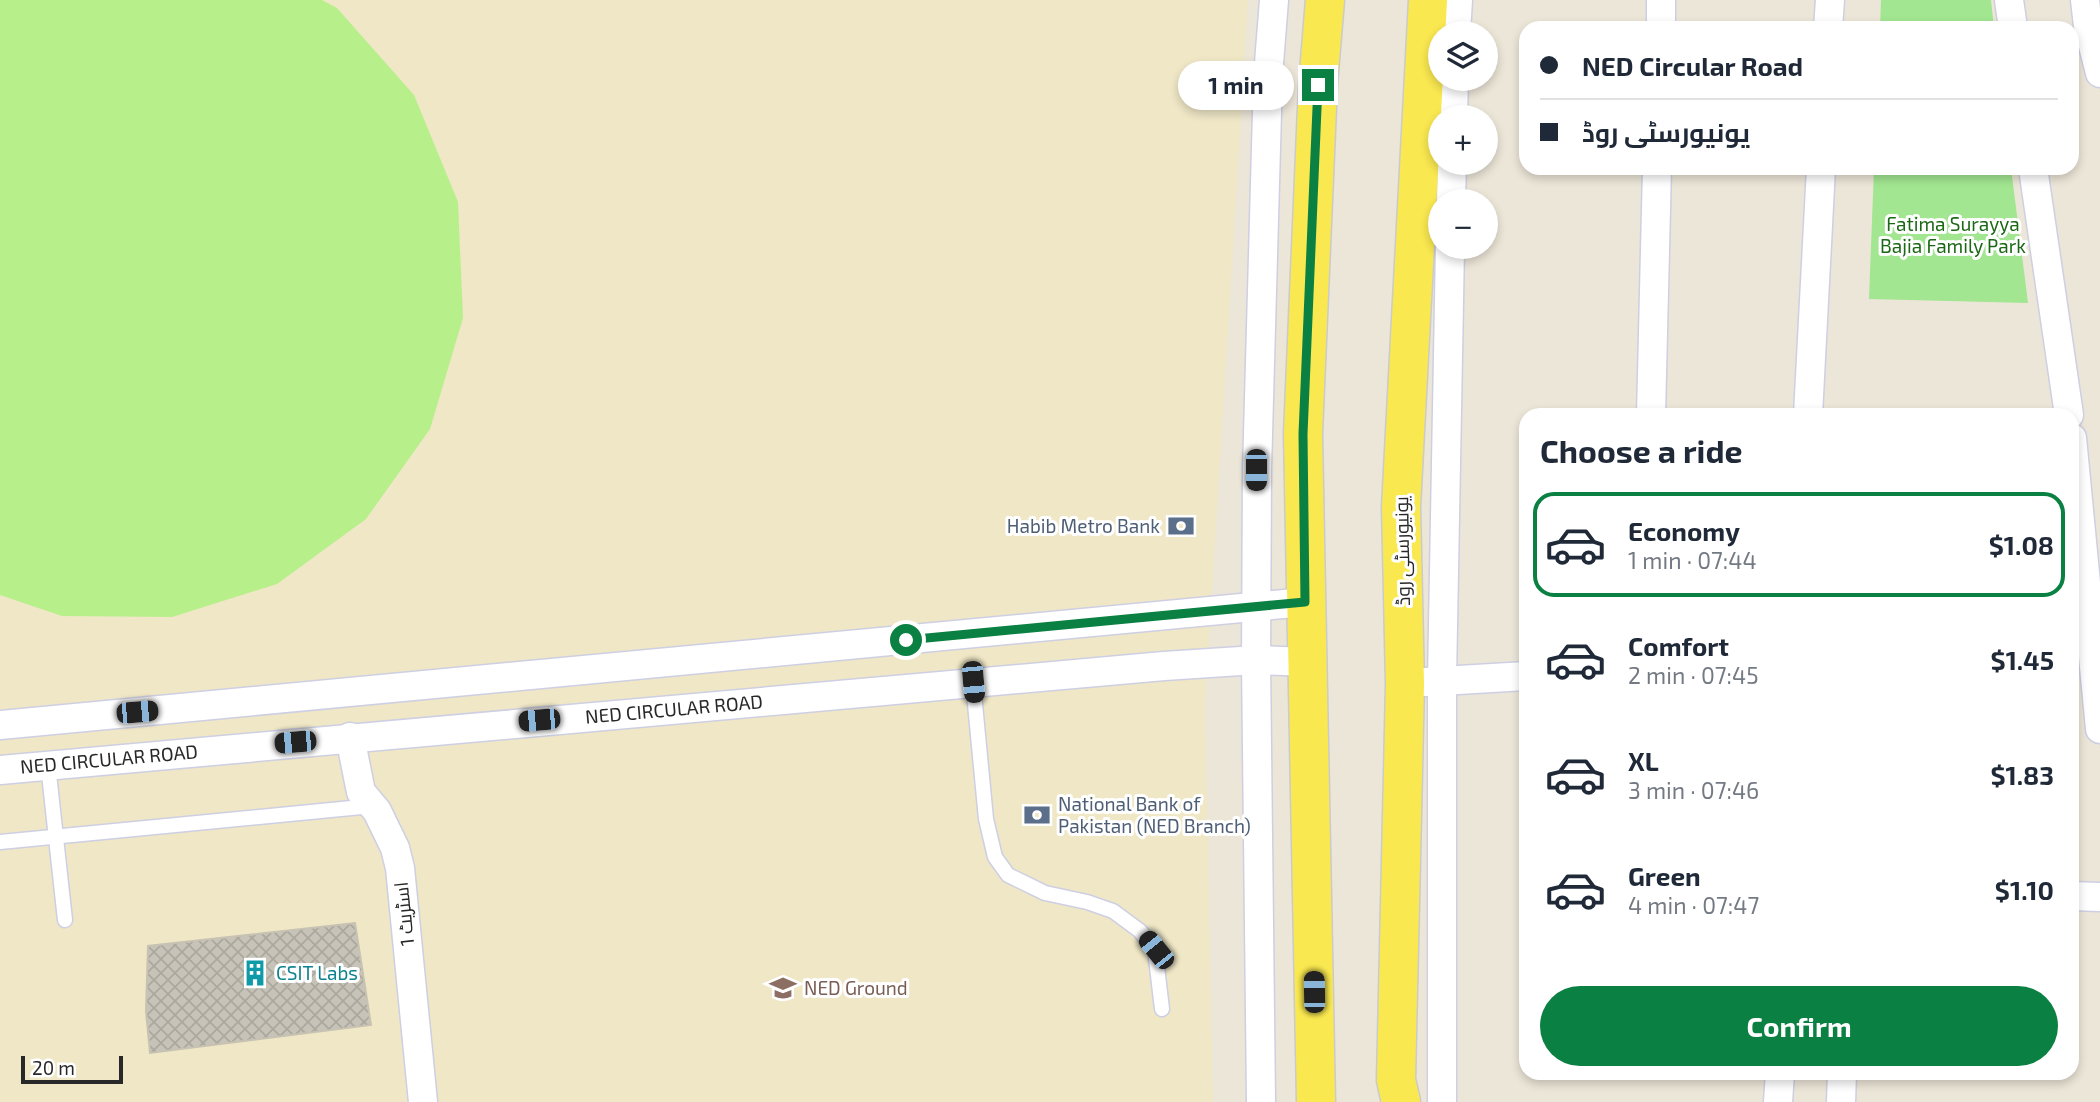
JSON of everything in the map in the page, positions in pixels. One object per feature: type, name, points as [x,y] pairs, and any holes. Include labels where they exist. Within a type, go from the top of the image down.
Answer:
[{"type":"main road","points":[[1316,1102],[1303,434],[1318,85],[1325,0]]},
{"type":"main road","name":"یونیورسٹی روڈ","points":[[1401,1102],[1396,1080],[1405,684],[1401,507],[1428,0]]},
{"type":"street","points":[[1261,1102],[1256,660],[1257,457],[1268,76],[1274,0]]},
{"type":"street","points":[[1457,21],[1458,0]]},
{"type":"street","points":[[1661,0],[1661,21]]},
{"type":"street","points":[[1828,21],[1829,0]]},
{"type":"street","points":[[2009,0],[2012,21]]},
{"type":"street","points":[[2085,0],[2088,26],[2100,73]]},
{"type":"street","points":[[1651,408],[1657,175]]},
{"type":"street","points":[[1808,408],[1821,175]]},
{"type":"street","points":[[2034,175],[2068,408]]},
{"type":"street","points":[[1442,1102],[1442,680],[1450,259]]},
{"type":"street","points":[[2079,511],[2100,729]]},
{"type":"street","points":[[0,725],[1305,602]]},
{"type":"street","name":"NED CIRCULAR ROAD","points":[[0,770],[1164,666],[1256,660],[1307,662]]},
{"type":"street","points":[[1405,684],[1519,676]]},
{"type":"street","name":"اسٹریٹ 1","points":[[350,737],[361,792],[377,811],[395,848],[400,868],[423,1102]]},
{"type":"street","points":[[2079,897],[2100,897]]},
{"type":"street","points":[[1778,1102],[1780,1080]]},
{"type":"street","points":[[1841,1102],[1842,1080]]},
{"type":"lane","points":[[973,682],[986,819],[995,856],[1008,875],[1045,893],[1113,911],[1140,931],[1156,950],[1162,1009]]},
{"type":"lane","points":[[48,765],[65,920]]},
{"type":"lane","points":[[0,842],[372,806]]},
{"type":"shaded area","points":[[0,0],[1248,0],[1205,706],[1213,1102],[0,1102]]},
{"type":"green space","points":[[0,0],[322,0],[337,8],[414,95],[458,202],[463,318],[430,429],[366,519],[277,584],[172,617],[62,616],[0,595]]},
{"type":"green space","points":[[1881,0],[1991,0],[1993,21],[1880,21]]},
{"type":"green space","name":"Fatima Surayya Bajia Family Park","points":[[1874,175],[2012,175],[2028,303],[1869,299]]},
{"type":"building","name":"CSIT Labs","points":[[355,923],[371,1025],[150,1053],[146,1011],[148,946]]},
{"type":"place","name":"Habib Metro Bank","points":[[1181,526]]},
{"type":"place","name":"National Bank of Pakistan (NED Branch)","points":[[1037,815]]},
{"type":"place","name":"CSIT Labs","points":[[255,973]]},
{"type":"place","name":"NED Ground","points":[[783,988]]},
{"type":"route","points":[[906,640],[1305,602],[1303,434],[1318,85]]}]
